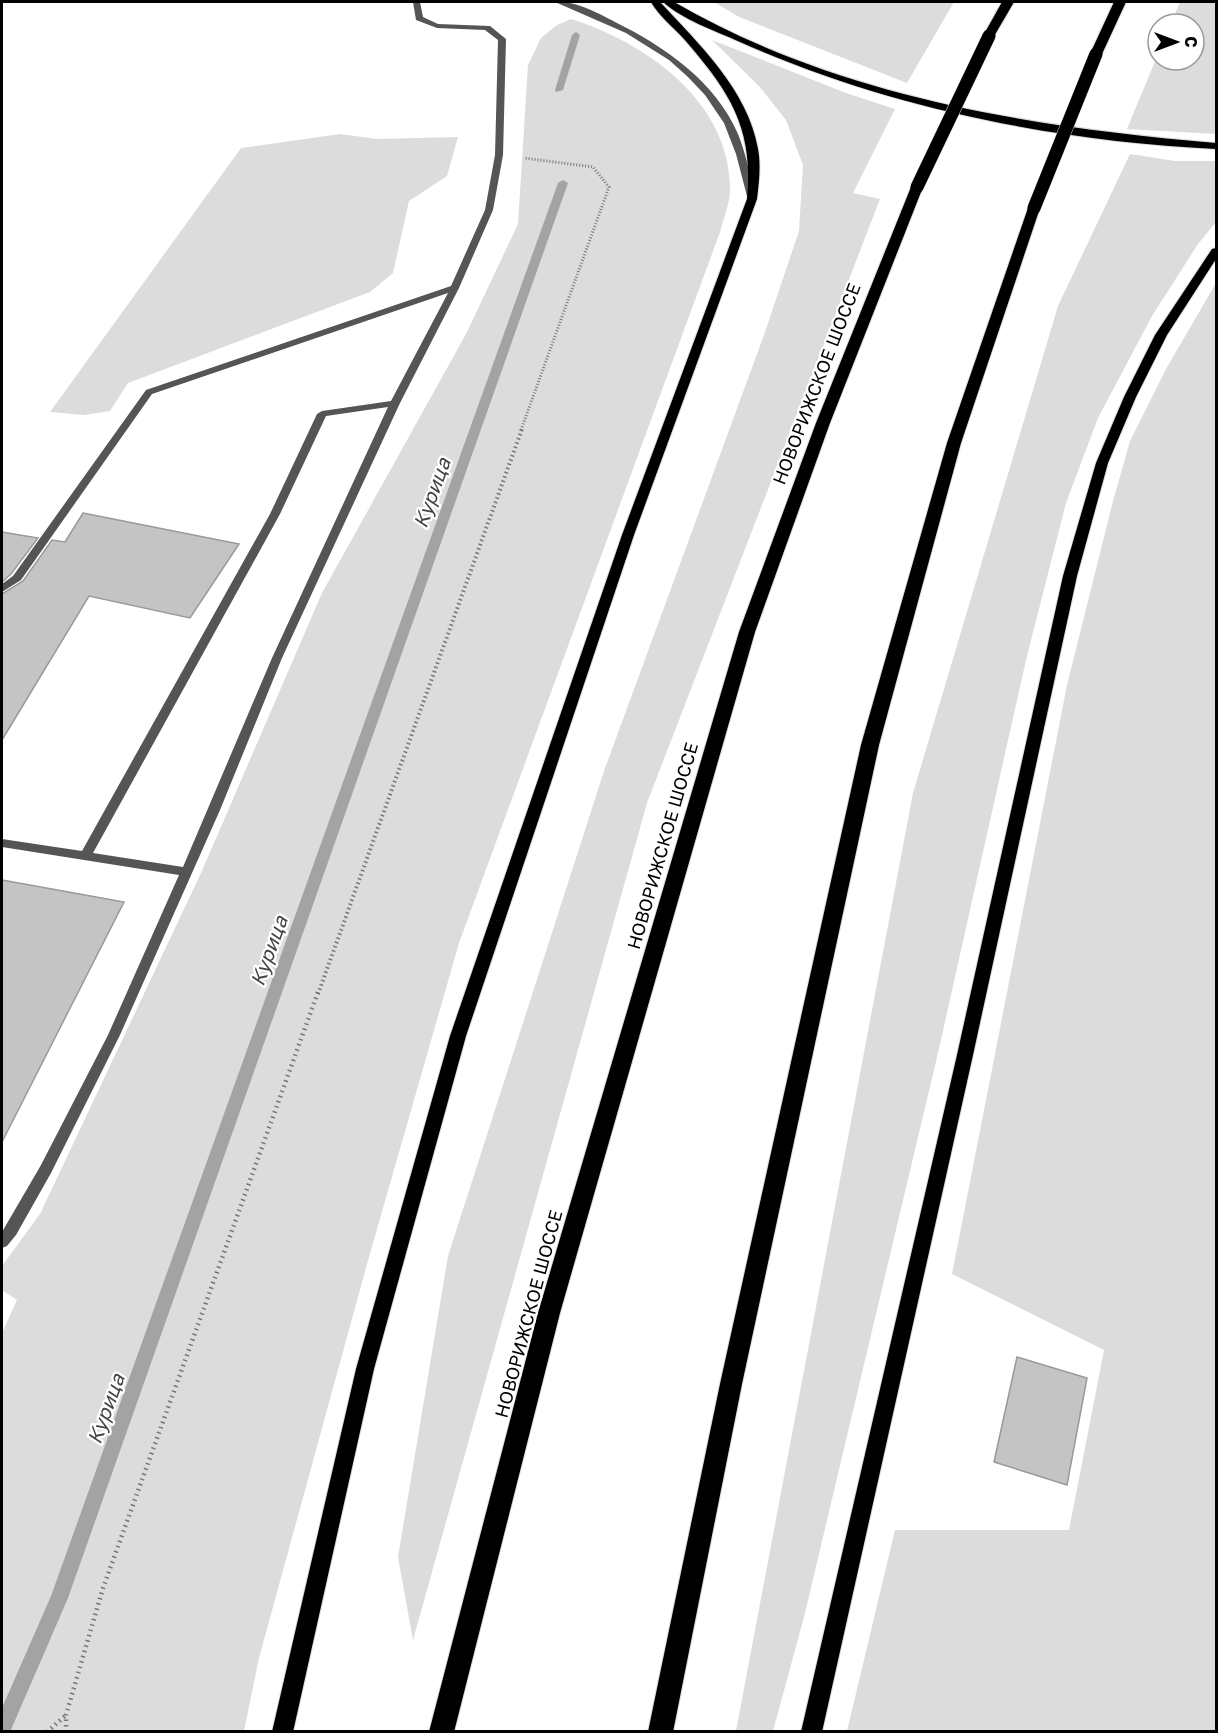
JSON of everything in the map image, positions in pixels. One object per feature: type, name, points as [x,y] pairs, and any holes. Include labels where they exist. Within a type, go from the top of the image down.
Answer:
[{"type":"highway","name":"НОВОРИЖСКОЕ ШОССЕ","points":[[441,1731],[549,1313],[747,632],[823,423],[917,187],[989,36],[1008,2]]},
{"type":"highway","points":[[660,1731],[730,1384],[870,745],[954,443],[1034,208],[1096,54],[1120,2]]},
{"type":"main road","points":[[282,1731],[365,1369],[458,1036],[628,535],[752,198],[755,170],[752,143],[743,114],[722,80],[655,2]]},
{"type":"main road","points":[[668,2],[730,34],[785,57],[854,83],[931,104],[1071,132],[1216,146]]},
{"type":"main road","points":[[811,1731],[965,1055],[1070,576],[1102,463],[1130,397],[1161,335],[1216,250]]},
{"type":"street","points":[[2,1242],[11,1231],[46,1169],[114,1035],[187,872],[277,657],[395,403],[455,288],[489,210],[499,155],[502,39],[487,28],[437,26],[419,18],[416,2]]},
{"type":"street","points":[[559,2],[617,26],[663,51],[700,84],[724,115],[741,152],[752,198]]},
{"type":"street","points":[[2,589],[17,578],[149,392],[455,288]]},
{"type":"street","points":[[85,856],[275,514],[322,414],[395,403]]},
{"type":"street","points":[[2,843],[187,872]]},
{"type":"path","points":[[66,1731],[66,1714],[103,1588],[609,187],[593,167],[499,155]]},
{"type":"path","points":[[48,1731],[66,1714]]},
{"type":"shaded area","points":[[714,2],[954,2],[907,83],[739,17]]},
{"type":"shaded area","points":[[1180,2],[1216,2],[1216,134],[1127,129],[1151,72],[1206,72],[1206,12],[1176,12]]},
{"type":"shaded area","points":[[571,19],[628,44],[655,61],[680,81],[701,104],[717,131],[727,160],[730,192],[720,232],[459,943],[367,1264],[259,1658],[244,1731],[2,1731],[2,1333],[17,1300],[2,1290],[2,1266],[40,1214],[201,873],[322,593],[466,334],[518,224],[528,65],[541,38],[557,25]]},
{"type":"shaded area","points":[[712,40],[846,93],[895,109],[853,193],[880,199],[647,803],[413,1640],[398,1557],[448,1256],[604,771],[764,335],[799,231],[803,165],[786,120],[759,86]]},
{"type":"shaded area","points":[[340,134],[377,139],[458,137],[447,176],[409,201],[393,273],[370,292],[128,383],[110,411],[84,415],[50,412],[241,148]]},
{"type":"shaded area","points":[[1130,154],[1175,161],[1216,161],[1216,222],[1198,244],[1152,316],[1098,418],[1066,503],[1026,660],[938,1053],[804,1617],[773,1731],[736,1731],[913,793],[1058,306]]},
{"type":"shaded area","points":[[1216,283],[1216,1731],[847,1731],[895,1530],[1069,1530],[1104,1350],[952,1274],[1067,685],[1113,501],[1130,441],[1166,369]]},
{"type":"building","points":[[83,513],[239,544],[190,618],[89,596],[2,740],[2,594],[23,581],[52,540],[65,542]]},
{"type":"building","points":[[2,532],[38,538],[11,574],[2,582]]},
{"type":"building","points":[[2,880],[124,902],[2,1142]]},
{"type":"building","points":[[1017,1357],[1087,1378],[1067,1485],[994,1462]]},
{"type":"waterway","name":"Курица","points":[[559,90],[576,35]]},
{"type":"waterway","name":"Курица","points":[[2,1728],[59,1598],[563,183]]}]
